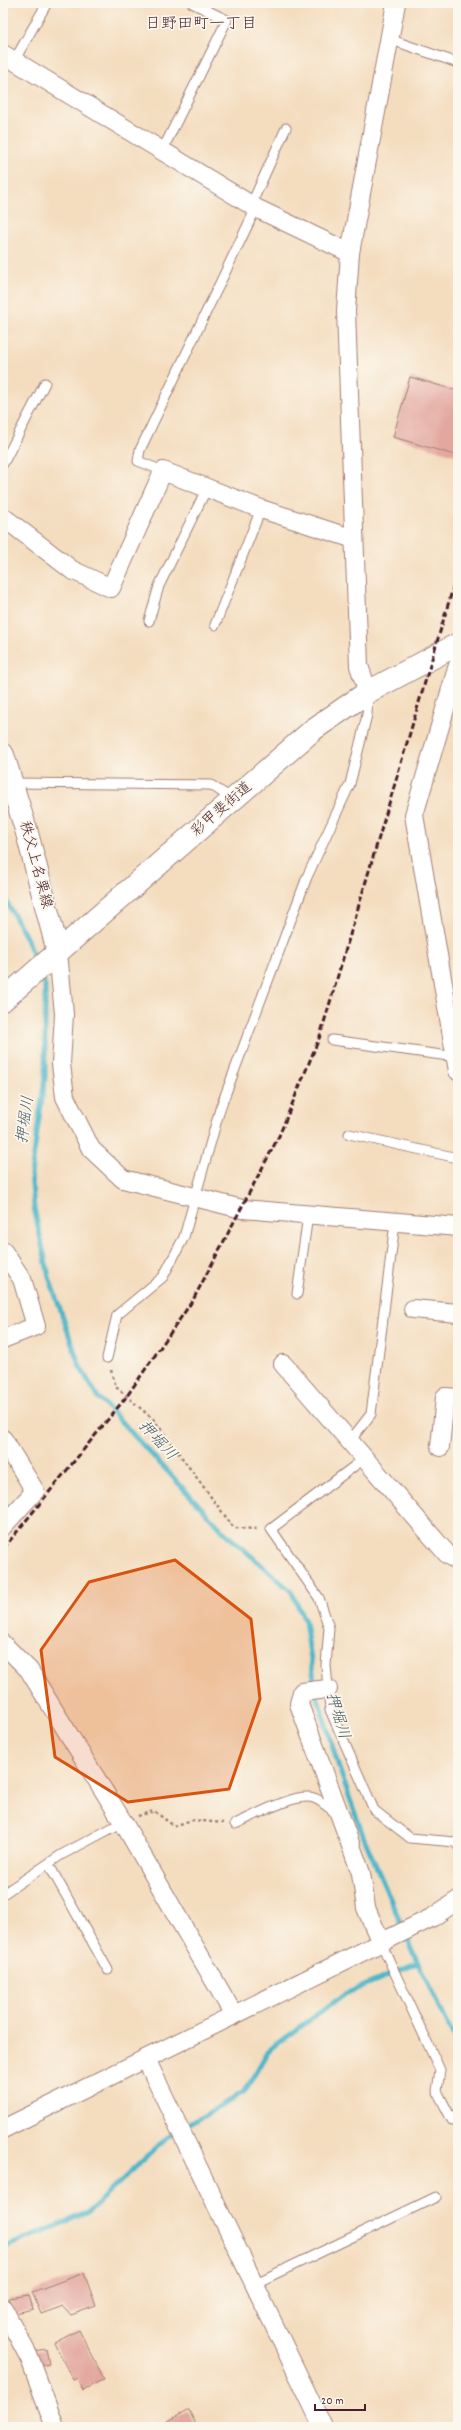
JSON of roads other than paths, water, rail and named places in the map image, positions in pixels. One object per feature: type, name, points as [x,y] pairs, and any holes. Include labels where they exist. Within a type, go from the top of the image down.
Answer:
[{"type":"main road","name":"彩甲斐街道","points":[[4,999],[314,729],[368,692],[458,644]]},
{"type":"main road","name":"秩父上名栗線","points":[[3,755],[27,833],[51,958]]},
{"type":"street","points":[[368,692],[359,666],[346,311],[350,252],[396,3]]},
{"type":"street","points":[[9,58],[254,207],[350,252]]},
{"type":"street","points":[[3,517],[72,570],[111,588],[164,471],[261,509],[354,539]]},
{"type":"street","points":[[457,1064],[454,1018],[414,815],[458,665]]},
{"type":"street","points":[[51,958],[64,1014],[61,1064],[65,1097],[91,1149],[123,1179],[194,1195],[242,1209],[395,1223],[458,1227]]},
{"type":"street","points":[[3,1251],[22,1279],[36,1326],[3,1339]]},
{"type":"street","points":[[413,1309],[458,1313]]},
{"type":"street","points":[[283,1364],[448,1555],[458,1561]]},
{"type":"street","points":[[440,1448],[445,1397],[458,1398]]},
{"type":"street","points":[[3,1439],[35,1491],[3,1526]]},
{"type":"street","points":[[3,1644],[29,1670],[123,1822],[234,2015]]},
{"type":"street","points":[[327,1689],[302,1692],[299,1704],[361,1873],[366,1908],[381,1943]]},
{"type":"street","points":[[3,2129],[433,1917],[458,1900]]},
{"type":"street","points":[[146,2059],[323,2427]]},
{"type":"street","points":[[3,2308],[30,2359],[54,2427]]},
{"type":"lane","points":[[9,58],[47,3]]},
{"type":"lane","points":[[162,151],[227,20],[192,3]]},
{"type":"lane","points":[[389,39],[458,63]]},
{"type":"lane","points":[[164,471],[138,461],[140,450],[254,207],[286,128]]},
{"type":"lane","points":[[3,464],[45,383]]},
{"type":"lane","points":[[149,621],[159,586],[207,488]]},
{"type":"lane","points":[[215,625],[261,509]]},
{"type":"lane","points":[[107,1358],[117,1315],[162,1278],[184,1237],[194,1195],[220,1109],[307,877],[350,784],[367,715],[368,692]]},
{"type":"lane","points":[[12,783],[211,785],[234,800]]},
{"type":"lane","points":[[332,1040],[457,1064]]},
{"type":"lane","points":[[349,1134],[458,1158]]},
{"type":"lane","points":[[297,1294],[308,1215]]},
{"type":"lane","points":[[350,1441],[371,1414],[395,1223]]},
{"type":"lane","points":[[365,1458],[271,1529],[319,1598],[329,1628],[326,1665],[330,1710],[374,1810],[410,1838],[455,1842],[458,1846]]},
{"type":"lane","points":[[235,1824],[291,1800],[302,1798],[313,1798],[339,1815]]},
{"type":"lane","points":[[3,1894],[61,1855],[123,1822]]},
{"type":"lane","points":[[48,1865],[108,1970]]},
{"type":"lane","points":[[381,1943],[440,2070],[437,2091],[452,2120],[458,2123]]},
{"type":"lane","points":[[254,2284],[436,2197]]},
{"type":"waterway","name":"押堀川","points":[[3,895],[26,937],[37,964]]},
{"type":"waterway","name":"押堀川","points":[[41,975],[45,985],[45,1077],[31,1174],[34,1208],[49,1277],[80,1367],[98,1397],[224,1532],[291,1591],[305,1621],[316,1692],[339,1768],[364,1838],[418,1963],[458,2045]]},
{"type":"waterway","points":[[190,2124],[245,2091],[268,2051],[345,1994],[418,1963]]},
{"type":"waterway","points":[[3,2248],[87,2213],[171,2134]]},
{"type":"railway","points":[[3,1549],[127,1396],[193,1300],[279,1136],[320,1036],[458,571]]},
{"type":"district","name":"日野田町一丁目","points":[[201,24]]}]
